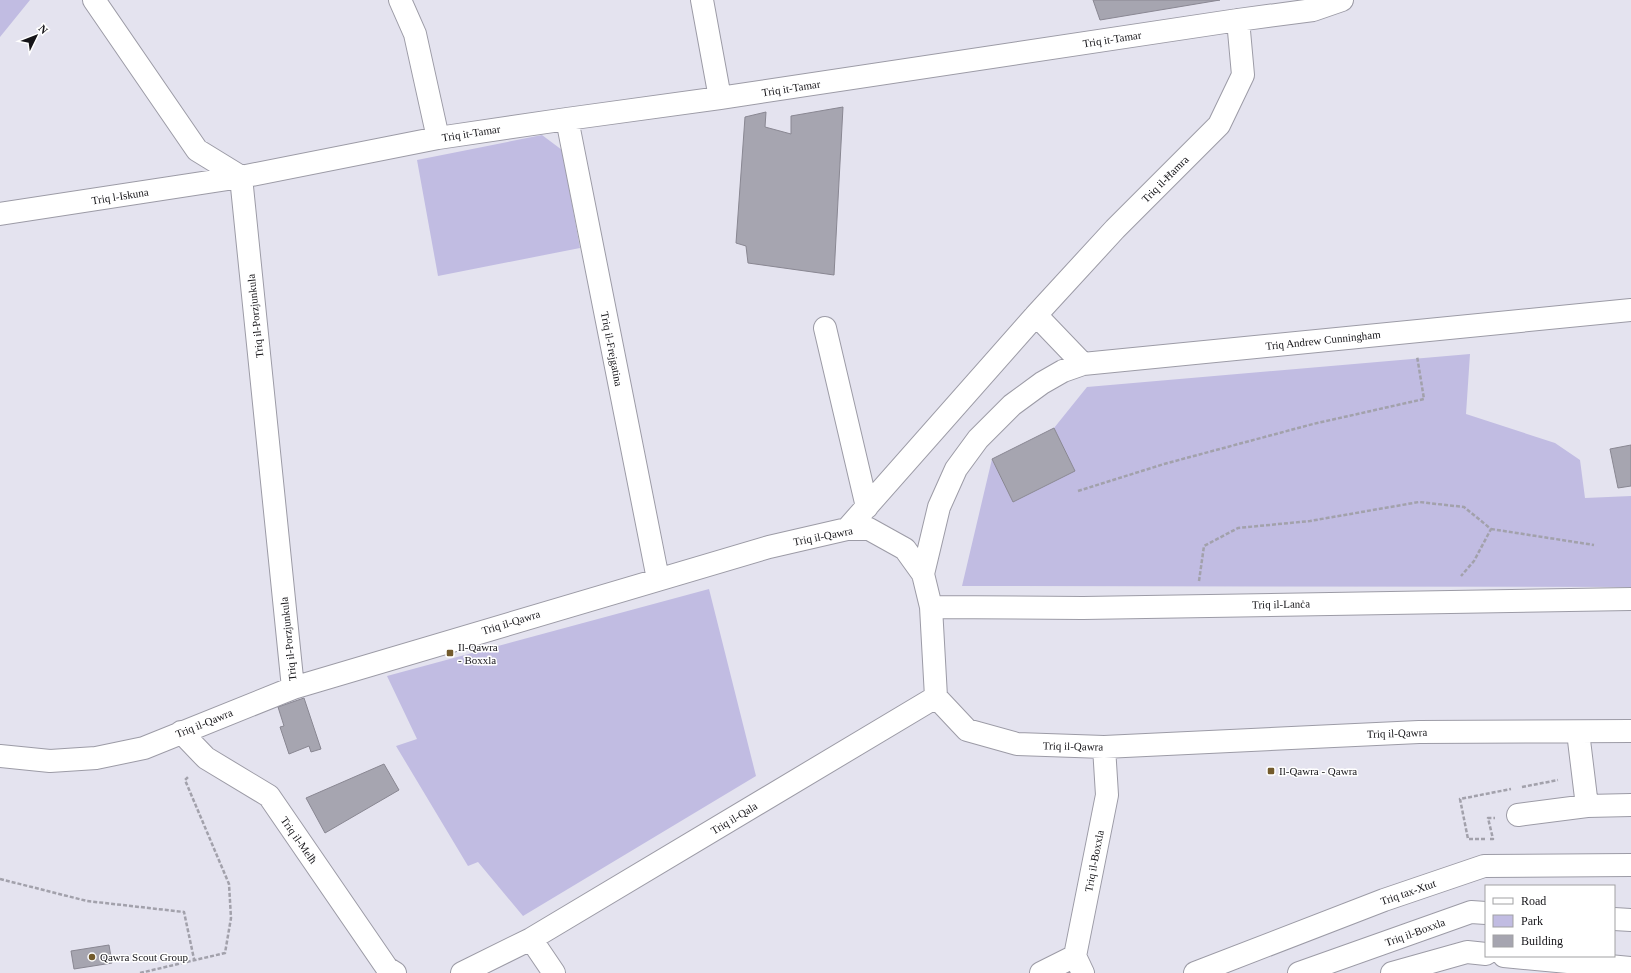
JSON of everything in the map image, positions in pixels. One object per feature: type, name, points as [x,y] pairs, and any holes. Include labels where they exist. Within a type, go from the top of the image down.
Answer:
[{"type":"street","points":[[94,0],[197,150],[241,177]]},
{"type":"street","points":[[400,0],[415,34],[438,138]]},
{"type":"street","points":[[702,0],[720,98]]},
{"type":"street","name":"Triq it-Tamar","points":[[241,177],[438,138],[567,118],[720,98],[1313,10],[1342,0]]},
{"type":"street","name":"Triq il-Ħamra","points":[[847,529],[1036,315],[1115,229],[1219,125],[1243,75],[1238,20]]},
{"type":"street","name":"Triq il-Frejgatina","points":[[567,118],[658,579]]},
{"type":"street","name":"Triq l-Iskuna","points":[[0,214],[241,177]]},
{"type":"street","name":"Triq il-Porzjunkula","points":[[241,177],[293,688]]},
{"type":"street","name":"Triq Andrew Cunningham","points":[[923,574],[939,507],[956,469],[978,439],[1012,405],[1042,383],[1063,371],[1083,364],[1631,310]]},
{"type":"street","points":[[1036,315],[1083,364]]},
{"type":"street","points":[[825,328],[867,507]]},
{"type":"street","name":"Triq il-Qawra","points":[[0,756],[50,761],[96,758],[144,748],[293,688],[769,547],[847,529],[869,529],[906,548],[923,574],[931,607],[936,697],[967,730],[1017,744],[1104,747],[1419,732],[1631,731]]},
{"type":"street","name":"Triq il-Lanċa","points":[[931,607],[1083,608],[1631,599]]},
{"type":"street","name":"Triq il-Qala","points":[[531,939],[936,697]]},
{"type":"street","name":"Triq il-Melħ","points":[[181,732],[206,758],[269,796],[387,968],[395,973]]},
{"type":"street","points":[[1578,732],[1587,806]]},
{"type":"street","name":"Triq il-Boxxla","points":[[1079,965],[1107,795],[1104,747]]},
{"type":"street","points":[[1518,815],[1587,806],[1631,804]]},
{"type":"street","name":"Triq tax-Xtut","points":[[1195,973],[1384,900],[1484,866],[1631,864]]},
{"type":"street","name":"Triq il-Boxxla","points":[[1299,973],[1471,912],[1485,913]]},
{"type":"street","points":[[1615,919],[1631,920]]},
{"type":"street","points":[[462,973],[531,939],[554,973]]},
{"type":"street","points":[[1392,973],[1467,952],[1485,954]]},
{"type":"street","points":[[1515,957],[1631,968]]},
{"type":"street","points":[[1041,973],[1079,965]]},
{"type":"path","points":[[1078,491],[1164,464],[1313,424],[1424,400],[1412,332]]},
{"type":"path","points":[[1195,606],[1204,546],[1238,528],[1310,521],[1418,502],[1464,508],[1491,529],[1594,544]]},
{"type":"path","points":[[1439,602],[1474,561],[1491,529]]},
{"type":"path","points":[[140,973],[194,959],[225,953],[230,918],[229,884],[185,780],[206,758]]},
{"type":"path","points":[[0,879],[87,901],[184,912],[194,959]]},
{"type":"green space","points":[[0,0],[30,0],[0,37]]},
{"type":"green space","points":[[542,135],[562,150],[580,248],[438,276],[417,160]]},
{"type":"green space","points":[[1470,354],[1466,414],[1555,443],[1580,460],[1585,498],[1631,496],[1631,587],[962,586],[992,459],[1013,502],[1075,471],[1054,428],[1087,387]]},
{"type":"green space","points":[[709,589],[756,776],[523,916],[478,862],[468,866],[396,746],[417,739],[387,676]]},
{"type":"building","points":[[1093,0],[1220,0],[1100,20]]},
{"type":"building","points":[[843,107],[834,275],[748,263],[746,246],[736,243],[745,117],[766,112],[765,127],[791,134],[791,116]]},
{"type":"building","points":[[1054,428],[1075,471],[1013,502],[992,459]]},
{"type":"building","points":[[1631,445],[1631,486],[1618,488],[1610,449]]},
{"type":"building","points":[[304,698],[321,749],[311,752],[309,746],[289,754],[280,727],[284,726],[278,707]]},
{"type":"building","points":[[384,764],[399,790],[325,833],[306,798]]},
{"type":"building","name":"Qawra Scout Group","points":[[109,945],[112,963],[74,969],[71,951]]},
{"type":"place","name":"Il-Qawra - Boxxla","points":[[450,653]]},
{"type":"place","name":"Il-Qawra - Qawra","points":[[1271,771]]},
{"type":"place","name":"Qawra Scout Group","points":[[92,957]]}]
